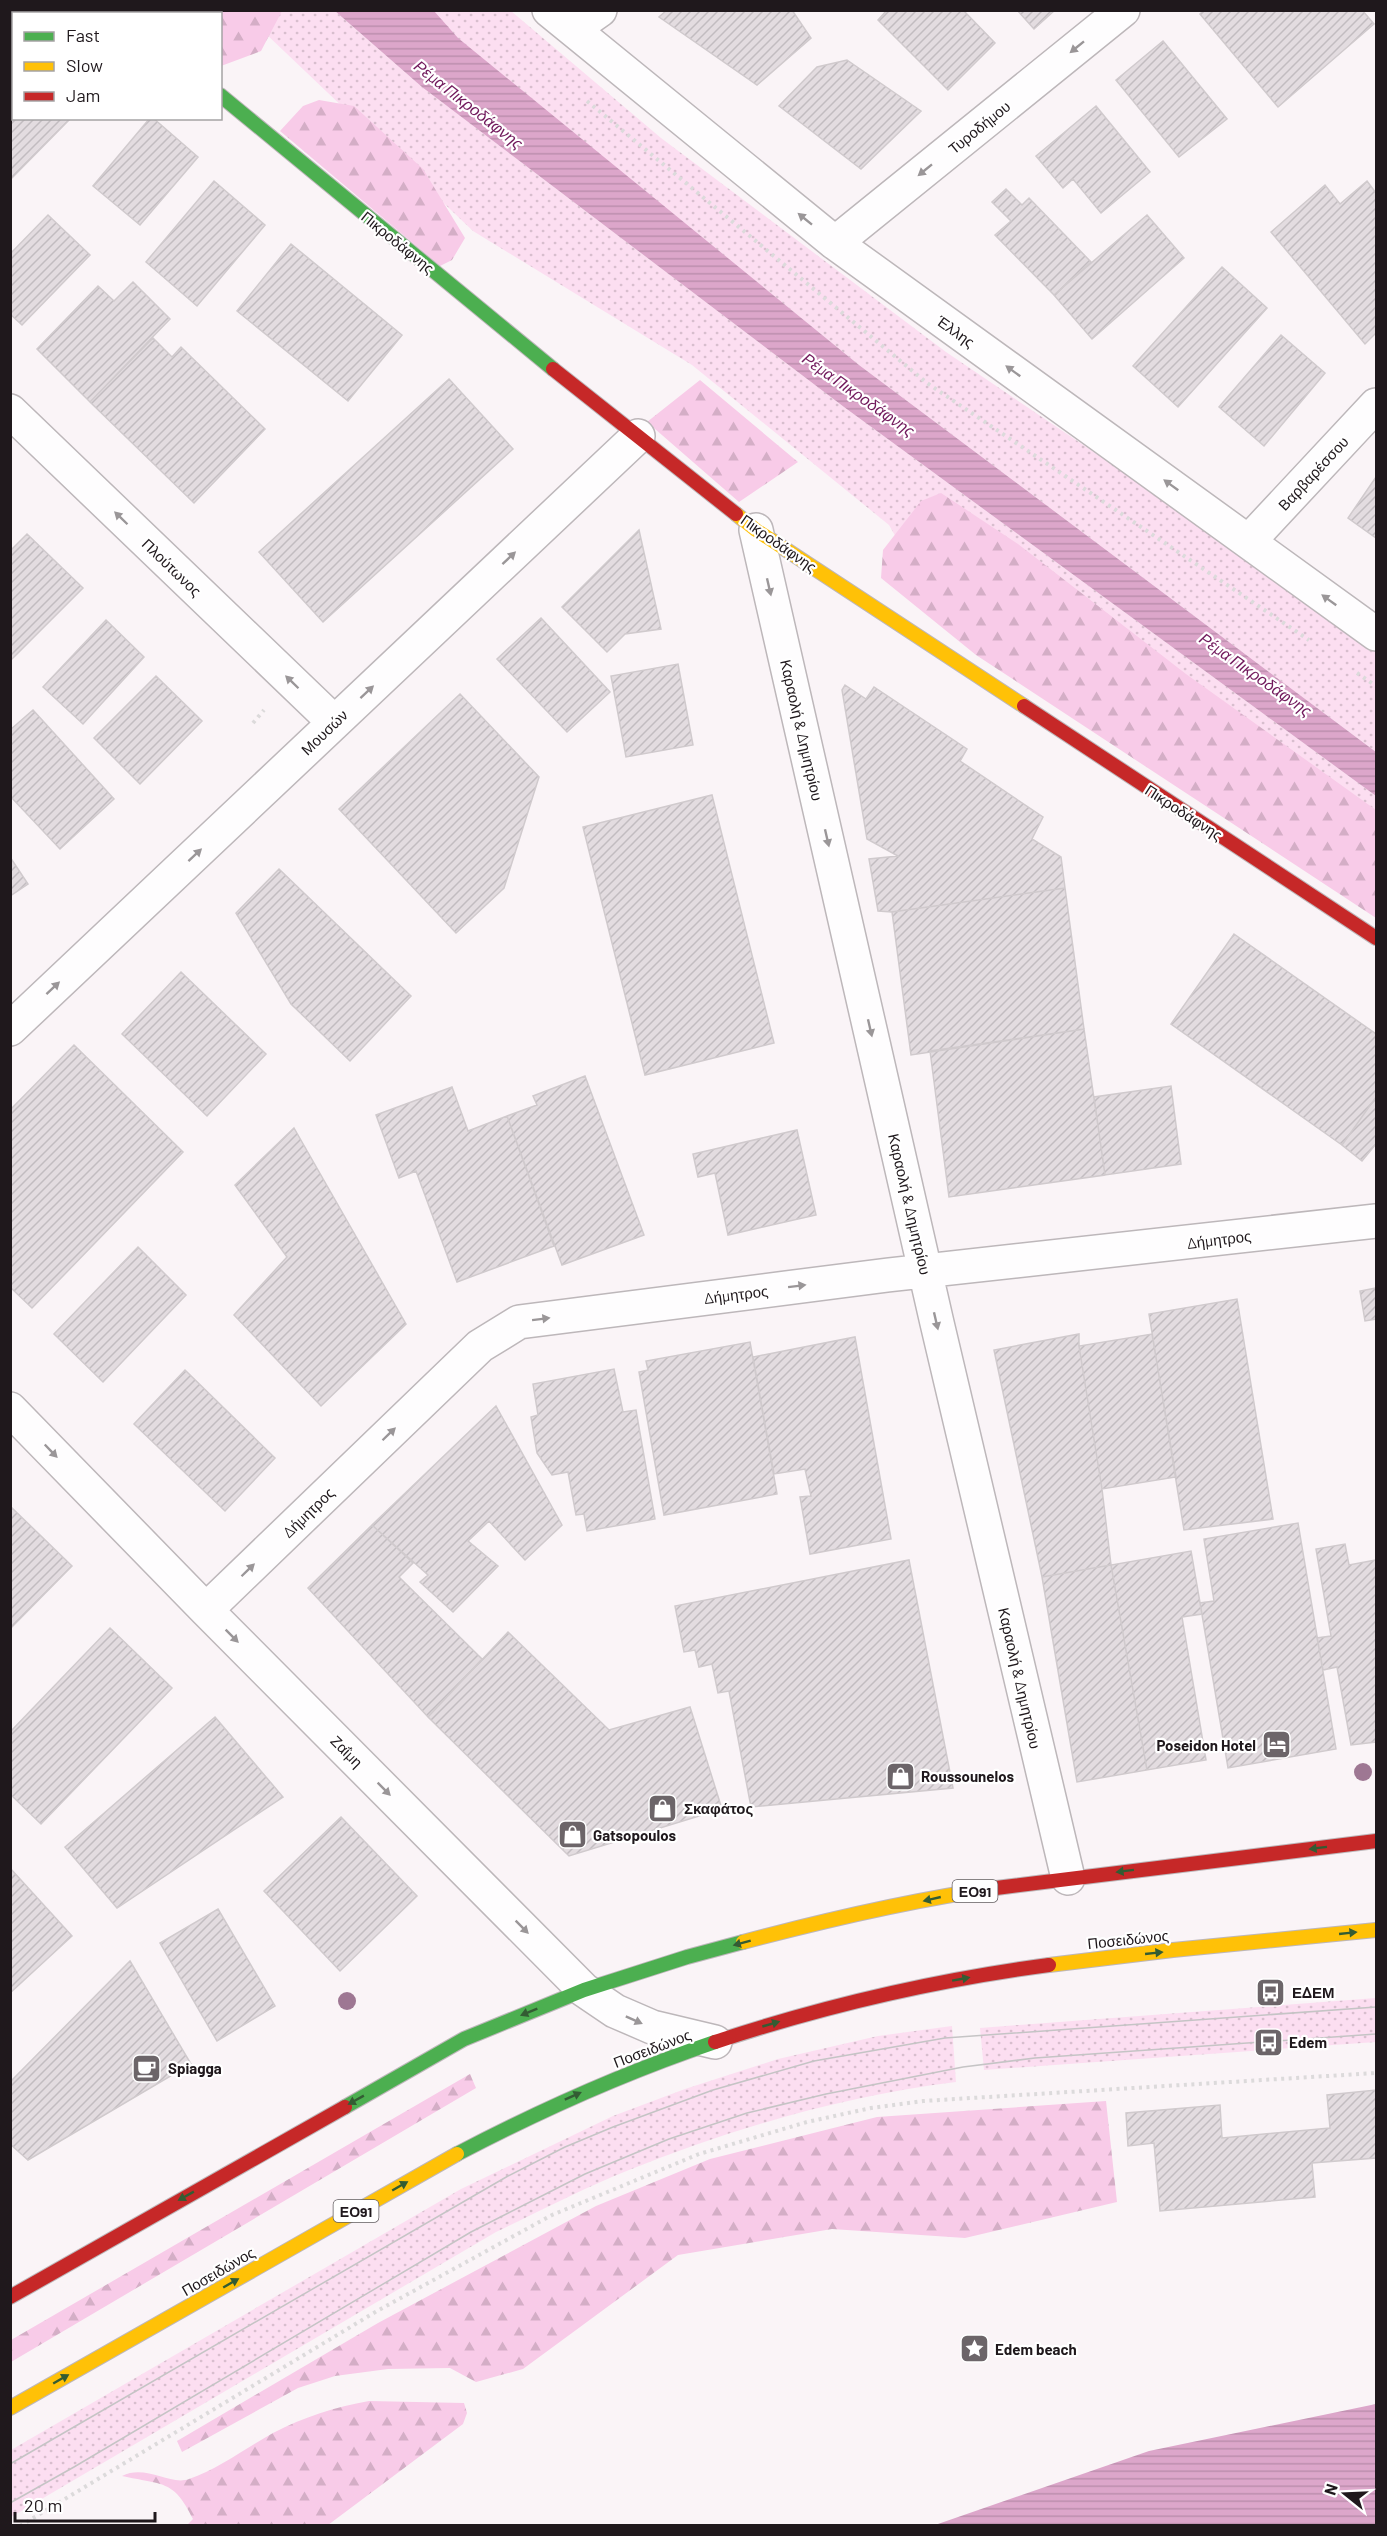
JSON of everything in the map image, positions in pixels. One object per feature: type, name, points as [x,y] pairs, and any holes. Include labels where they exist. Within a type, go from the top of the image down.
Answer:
[{"type":"main road","name":"Πικροδάφνης","points":[[222,98],[589,399],[756,530],[1377,939]]},
{"type":"main road","name":"ΕΟ91","points":[[14,2289],[464,2039],[584,1990],[687,1957],[814,1923],[942,1896],[1068,1878],[1377,1841]]},
{"type":"main road","name":"Ποσειδώνος","points":[[10,2408],[472,2146],[572,2096],[715,2042],[841,2005],[952,1981],[1058,1963],[1377,1930]]},
{"type":"street","points":[[561,20],[600,10]]},
{"type":"street","name":"Τυροδήμου","points":[[835,243],[1123,10]]},
{"type":"street","name":"Έλλης","points":[[561,20],[835,243],[1377,634]]},
{"type":"street","name":"Βαρβαρέσσου","points":[[1249,542],[1377,405]]},
{"type":"street","name":"Πλούτωνος","points":[[10,411],[334,722]]},
{"type":"street","name":"Μουσών","points":[[10,1029],[638,436]]},
{"type":"street","name":"Καραολή & Δημητρίου","points":[[756,530],[1068,1878]]},
{"type":"street","name":"Δήμητρος","points":[[206,1610],[480,1346],[519,1322],[926,1272],[1377,1221]]},
{"type":"street","name":"Ζαΐμη","points":[[10,1409],[206,1610],[584,1990],[615,2011],[652,2027],[715,2042]]},
{"type":"path","points":[[587,101],[927,383],[1318,646]]},
{"type":"path","points":[[1347,666],[1377,686]]},
{"type":"path","points":[[20,2526],[377,2311],[552,2215],[699,2154],[807,2122],[912,2102],[1377,2073]]},
{"type":"shaded area","points":[[242,11],[335,11],[422,87],[844,407],[1376,796],[1376,897],[935,606],[889,525],[692,365],[473,231]]},
{"type":"shaded area","points":[[431,11],[511,11],[661,138],[946,352],[1299,591],[1376,648],[1376,752],[859,365],[452,35]]},
{"type":"shaded area","points":[[1376,1998],[1376,2042],[984,2070],[980,2028]]},
{"type":"shaded area","points":[[952,2026],[956,2082],[872,2096],[749,2127],[708,2140],[579,2192],[496,2232],[11,2517],[11,2450],[461,2189],[613,2116],[685,2089],[778,2059],[878,2036]]},
{"type":"green space","points":[[282,11],[261,51],[222,66],[222,12],[135,12]]},
{"type":"green space","points":[[319,100],[354,106],[423,169],[465,238],[452,260],[440,266],[280,131],[303,106]]},
{"type":"green space","points":[[700,380],[798,462],[739,502],[647,422]]},
{"type":"green space","points":[[941,493],[1018,544],[1186,674],[1376,810],[1376,918],[976,655],[881,578],[883,550],[921,501]]},
{"type":"green space","points":[[470,2074],[476,2088],[11,2362],[11,2340]]},
{"type":"green space","points":[[1106,2101],[1117,2202],[965,2238],[832,2229],[678,2255],[523,2369],[476,2382],[450,2368],[388,2369],[335,2376],[298,2388],[182,2452],[177,2441],[378,2323],[596,2206],[710,2159],[877,2117]]},
{"type":"green space","points":[[369,2401],[464,2403],[467,2413],[463,2424],[328,2525],[187,2525],[193,2519],[173,2490],[157,2483],[122,2476],[140,2472],[174,2480],[189,2479],[211,2470],[296,2422],[344,2406]]},
{"type":"water","name":"Ρέμα Πικροδάφνης","points":[[335,11],[434,11],[458,38],[859,365],[1376,752],[1376,796],[844,407],[422,87]]},
{"type":"water","points":[[1376,2404],[1376,2525],[935,2525],[1149,2451]]},
{"type":"building","points":[[667,10],[792,10],[811,38],[757,85],[659,17]]},
{"type":"building","points":[[887,10],[963,10],[995,43],[948,90],[878,20]]},
{"type":"building","points":[[1017,10],[1055,10],[1034,29]]},
{"type":"building","points":[[1204,10],[1362,10],[1374,24],[1278,107],[1200,14]]},
{"type":"building","points":[[1163,41],[1227,119],[1179,157],[1116,80]]},
{"type":"building","points":[[847,60],[921,111],[861,169],[779,106],[817,67]]},
{"type":"building","points":[[12,80],[12,120],[69,120],[10,180],[10,82]]},
{"type":"building","points":[[1096,106],[1150,172],[1101,213],[1073,179],[1063,188],[1036,156]]},
{"type":"building","points":[[148,120],[155,120],[198,157],[140,225],[93,186]]},
{"type":"building","points":[[214,181],[265,225],[197,306],[146,262]]},
{"type":"building","points":[[1367,181],[1376,193],[1376,333],[1365,344],[1271,232],[1325,185],[1340,204]]},
{"type":"building","points":[[1006,189],[1022,205],[1029,198],[1091,262],[1054,295],[995,235],[1011,221],[992,202]]},
{"type":"building","points":[[48,215],[90,255],[22,325],[10,314],[10,254]]},
{"type":"building","points":[[1147,215],[1184,258],[1092,339],[1054,295]]},
{"type":"building","points":[[291,244],[402,335],[348,401],[237,311]]},
{"type":"building","points":[[1222,267],[1267,308],[1178,407],[1133,366]]},
{"type":"building","points":[[133,282],[170,319],[90,402],[37,349],[98,286],[114,301]]},
{"type":"building","points":[[1281,335],[1325,373],[1264,446],[1219,407]]},
{"type":"building","points":[[153,338],[172,357],[181,347],[265,429],[194,503],[90,402]]},
{"type":"building","points":[[449,379],[513,449],[323,622],[259,552]]},
{"type":"building","points":[[1376,477],[1376,538],[1348,518]]},
{"type":"building","points":[[639,530],[661,629],[625,634],[607,652],[562,607]]},
{"type":"building","points":[[27,534],[83,588],[10,661],[10,551]]},
{"type":"building","points":[[541,618],[610,692],[567,732],[497,659]]},
{"type":"building","points":[[106,620],[144,657],[83,724],[43,687]]},
{"type":"building","points":[[678,664],[693,745],[626,757],[611,676]]},
{"type":"building","points":[[156,676],[202,721],[140,784],[94,738]]},
{"type":"building","points":[[845,685],[866,699],[874,687],[967,749],[960,761],[1043,817],[1032,839],[1061,857],[1065,888],[892,912],[878,911],[869,859],[898,856],[867,839],[842,690]]},
{"type":"building","points":[[460,694],[539,777],[504,888],[456,933],[339,809]]},
{"type":"building","points":[[33,710],[114,799],[60,849],[10,796],[10,730]]},
{"type":"building","points":[[712,795],[774,1043],[645,1075],[583,827]]},
{"type":"building","points":[[10,857],[28,884],[10,896]]},
{"type":"building","points":[[279,869],[411,996],[350,1061],[291,1004],[236,913]]},
{"type":"building","points":[[1065,888],[1084,1029],[911,1055],[892,912]]},
{"type":"building","points":[[1234,934],[1376,1034],[1376,1097],[1342,1145],[1171,1024]]},
{"type":"building","points":[[181,972],[266,1054],[207,1116],[122,1034]]},
{"type":"building","points":[[1084,1029],[1105,1175],[949,1197],[930,1051]]},
{"type":"building","points":[[74,1045],[183,1152],[32,1308],[10,1287],[10,1110]]},
{"type":"building","points":[[585,1076],[644,1235],[562,1265],[507,1116],[537,1105],[533,1096]]},
{"type":"building","points":[[1171,1086],[1181,1164],[1105,1175],[1094,1097]]},
{"type":"building","points":[[452,1087],[468,1131],[507,1116],[554,1246],[457,1282],[416,1171],[399,1178],[376,1115]]},
{"type":"building","points":[[1376,1097],[1376,1144],[1362,1161],[1342,1145]]},
{"type":"building","points":[[294,1128],[406,1324],[321,1406],[234,1315],[287,1257],[235,1185]]},
{"type":"building","points":[[797,1130],[816,1215],[728,1235],[715,1173],[698,1177],[693,1154]]},
{"type":"building","points":[[138,1247],[186,1295],[103,1382],[54,1334]]},
{"type":"building","points":[[1376,1288],[1376,1319],[1365,1321],[1360,1291]]},
{"type":"building","points":[[1237,1299],[1273,1519],[1184,1530],[1149,1314]]},
{"type":"building","points":[[1079,1334],[1111,1565],[1042,1577],[994,1350]]},
{"type":"building","points":[[1152,1334],[1176,1477],[1102,1489],[1079,1346]]},
{"type":"building","points":[[855,1337],[891,1539],[810,1554],[800,1497],[811,1496],[805,1469],[774,1474],[753,1357]]},
{"type":"building","points":[[750,1342],[777,1494],[664,1515],[639,1372],[648,1370],[646,1361]]},
{"type":"building","points":[[614,1369],[623,1412],[636,1410],[655,1519],[587,1531],[584,1514],[576,1515],[568,1472],[552,1475],[537,1453],[531,1417],[538,1415],[533,1384]]},
{"type":"building","points":[[185,1370],[275,1458],[225,1511],[134,1424]]},
{"type":"building","points":[[496,1406],[562,1525],[525,1560],[489,1521],[468,1541],[498,1566],[453,1612],[420,1582],[428,1575],[372,1525]]},
{"type":"building","points":[[10,1506],[72,1566],[10,1629]]},
{"type":"building","points":[[1298,1523],[1336,1749],[1228,1768],[1200,1603],[1214,1601],[1204,1539]]},
{"type":"building","points":[[372,1525],[413,1563],[399,1577],[482,1659],[428,1717],[308,1588]]},
{"type":"building","points":[[1345,1544],[1349,1565],[1376,1560],[1376,1742],[1351,1745],[1337,1667],[1323,1670],[1317,1638],[1331,1636],[1316,1549]]},
{"type":"building","points":[[1191,1551],[1202,1614],[1182,1617],[1206,1760],[1147,1770],[1111,1565]]},
{"type":"building","points":[[909,1560],[953,1788],[751,1807],[729,1691],[718,1693],[712,1664],[699,1667],[695,1650],[684,1652],[675,1606]]},
{"type":"building","points":[[1111,1565],[1147,1770],[1077,1782],[1042,1577]]},
{"type":"building","points":[[110,1628],[172,1688],[41,1824],[10,1794],[10,1732]]},
{"type":"building","points":[[508,1632],[609,1730],[690,1707],[722,1809],[569,1856],[428,1717]]},
{"type":"building","points":[[215,1717],[283,1797],[117,1908],[65,1847]]},
{"type":"building","points":[[341,1817],[417,1896],[340,1971],[264,1891]]},
{"type":"building","points":[[10,1868],[72,1936],[10,1993]]},
{"type":"building","points":[[218,1909],[275,2006],[217,2041],[160,1943]]},
{"type":"building","points":[[130,1961],[191,2064],[28,2160],[10,2144],[10,2082]]},
{"type":"building","points":[[1376,2090],[1376,2158],[1312,2163],[1315,2197],[1160,2211],[1154,2143],[1128,2146],[1126,2113],[1220,2105],[1222,2138],[1330,2128],[1327,2095]]},
{"type":"tram line","points":[[10,2464],[508,2176],[565,2147],[713,2090],[814,2061],[945,2038],[1376,2007]]},
{"type":"tram line","points":[[10,2503],[471,2232],[585,2174],[669,2139],[747,2113],[826,2094],[963,2067],[1035,2058],[1376,2034]]},
{"type":"traffic: fast","points":[[222,97],[553,369]]},
{"type":"traffic: fast","points":[[345,2107],[464,2039],[584,1990],[687,1957],[743,1942]]},
{"type":"traffic: fast","points":[[457,2154],[584,2093],[715,2042]]},
{"type":"traffic: slow","points":[[736,514],[756,530],[1024,706]]},
{"type":"traffic: slow","points":[[743,1942],[869,1911],[996,1888]]},
{"type":"traffic: slow","points":[[1049,1965],[1376,1930]]},
{"type":"traffic: slow","points":[[10,2408],[457,2154]]},
{"type":"traffic: jam","points":[[553,369],[736,514]]},
{"type":"traffic: jam","points":[[1024,706],[1376,938]]},
{"type":"traffic: jam","points":[[996,1888],[1376,1841]]},
{"type":"traffic: jam","points":[[715,2042],[797,2017],[922,1986],[1049,1965]]},
{"type":"traffic: jam","points":[[10,2297],[345,2107]]},
{"type":"place","name":"Poseidon Hotel","points":[[1277,1745]]},
{"type":"place","name":"Roussounelos","points":[[900,1776]]},
{"type":"place","name":"Σκαφάτος","points":[[663,1808]]},
{"type":"place","name":"Gatsopoulos","points":[[572,1835]]},
{"type":"place","name":"ΕΔΕΜ","points":[[1271,1992]]},
{"type":"place","name":"Edem","points":[[1268,2042]]},
{"type":"place","name":"Spiagga","points":[[147,2068]]},
{"type":"place","name":"Edem beach","points":[[974,2349]]}]
